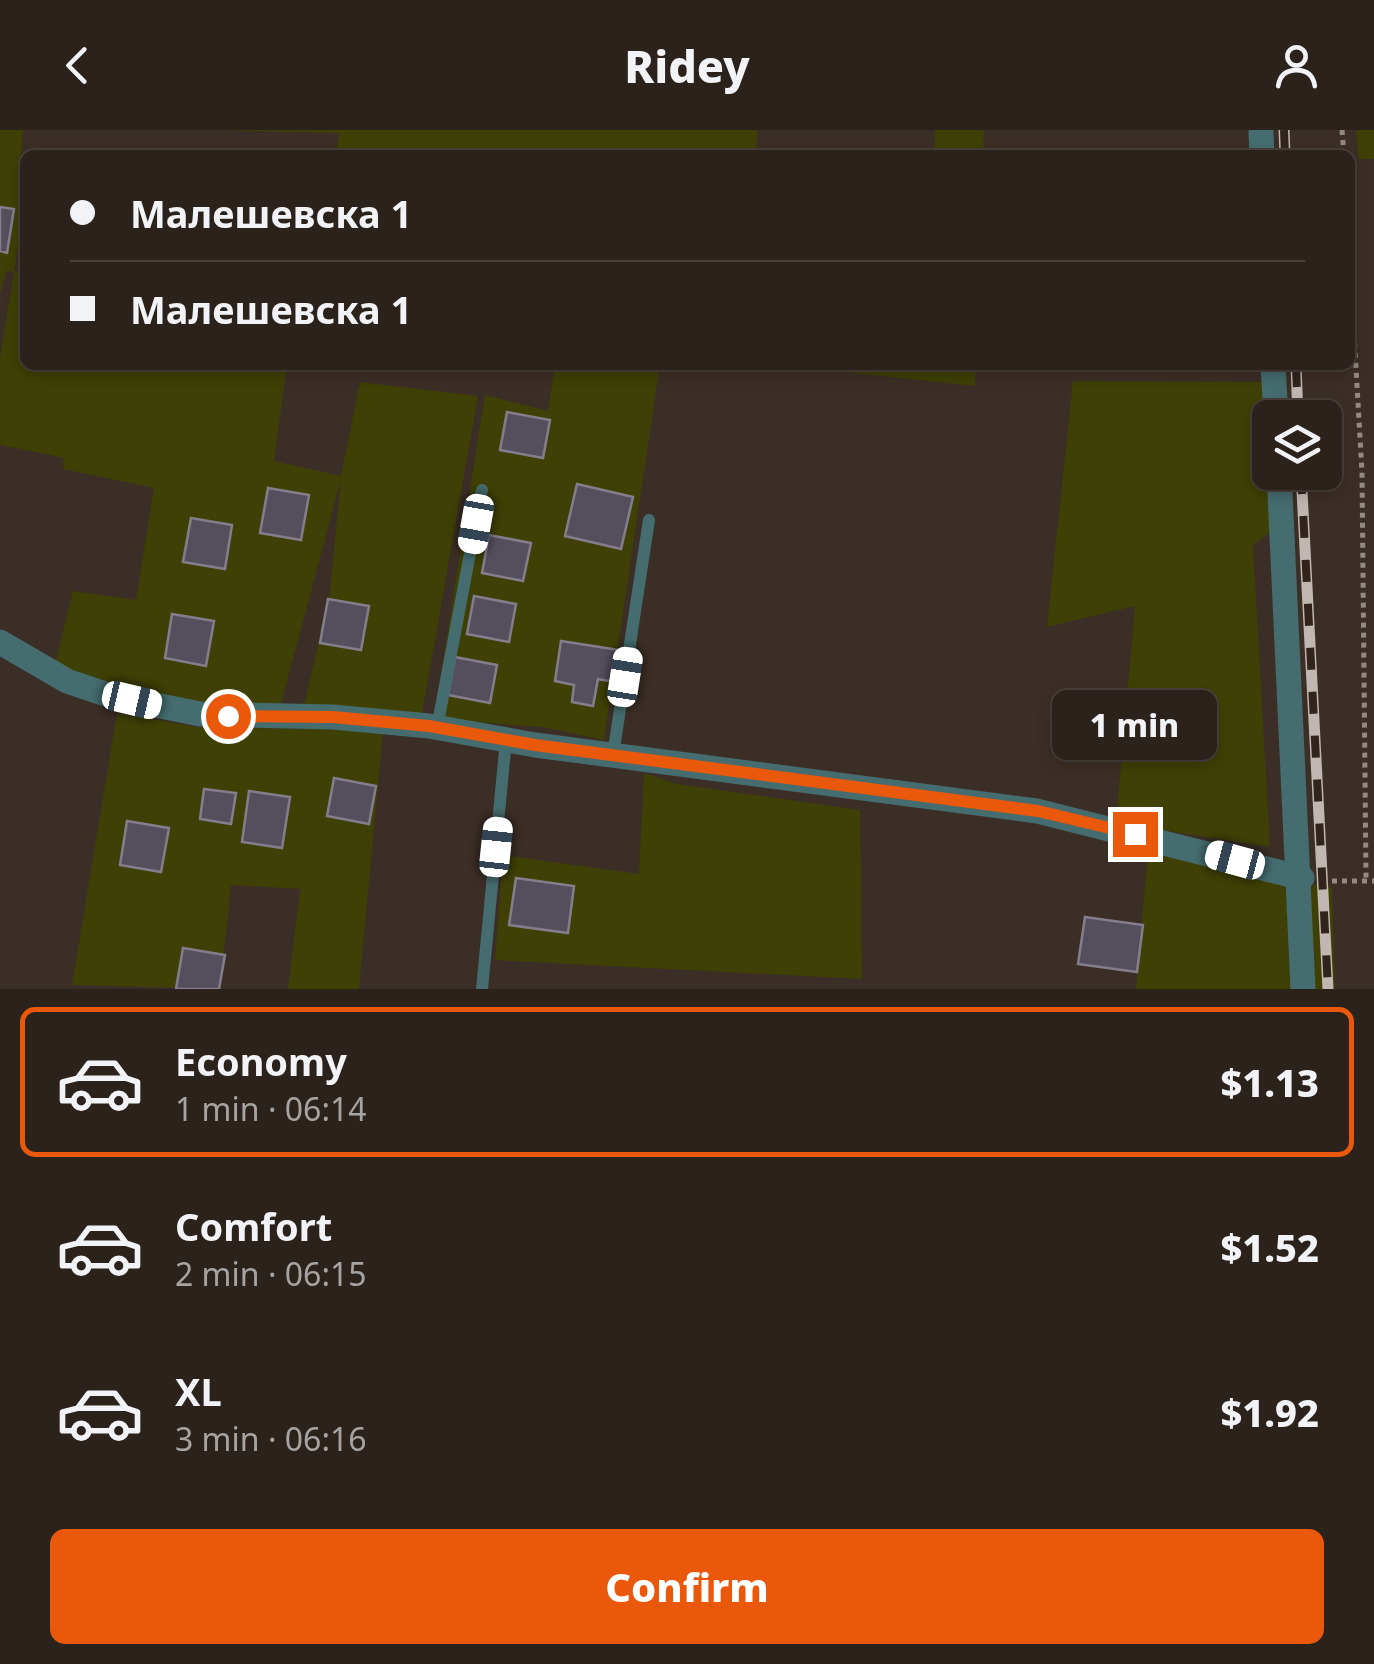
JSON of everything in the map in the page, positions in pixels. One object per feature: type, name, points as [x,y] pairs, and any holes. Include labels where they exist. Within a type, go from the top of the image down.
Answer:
[{"type":"street","points":[[1273,370],[1275,400]]},
{"type":"street","points":[[1280,490],[1302,878],[1304,989]]},
{"type":"street","points":[[0,642],[67,680],[200,714],[333,717],[438,728],[1038,811],[1302,878]]},
{"type":"lane","points":[[438,728],[482,490]]},
{"type":"lane","points":[[612,755],[649,520]]},
{"type":"lane","points":[[482,989],[506,740]]},
{"type":"path","points":[[1302,878],[1370,880],[1362,472],[1355,350]]},
{"type":"shaded area","points":[[0,130],[23,130],[20,233],[14,271],[20,272],[20,370],[286,370],[274,461],[341,476],[360,382],[478,396],[421,719],[303,711],[330,591],[341,479],[278,715],[122,692],[54,668],[73,591],[136,600],[154,488],[63,469],[64,458],[0,445],[0,358],[14,272],[6,271],[0,295]]},
{"type":"shaded area","points":[[215,130],[757,130],[756,150],[337,150],[339,133]]},
{"type":"shaded area","points":[[935,130],[984,130],[983,150],[935,150]]},
{"type":"shaded area","points":[[1356,130],[1374,130],[1374,159],[1359,159]]},
{"type":"shaded area","points":[[554,370],[659,370],[604,740],[543,727],[434,719],[485,395],[548,411]]},
{"type":"shaded area","points":[[828,370],[975,370],[975,386]]},
{"type":"shaded area","points":[[1073,381],[1262,382],[1263,400],[1252,400],[1252,490],[1268,490],[1270,532],[1253,545],[1270,847],[1116,823],[1135,606],[1047,627]]},
{"type":"shaded area","points":[[117,713],[197,727],[383,730],[359,989],[288,989],[300,889],[231,885],[220,989],[72,985]]},
{"type":"shaded area","points":[[644,773],[677,784],[860,810],[862,979],[495,960],[503,855],[639,874]]},
{"type":"shaded area","points":[[1148,851],[1282,884],[1292,902],[1292,989],[1136,989]]},
{"type":"shaded area","points":[[1315,884],[1332,888],[1335,989],[1310,989],[1308,892]]},
{"type":"building","points":[[0,207],[14,209],[7,253],[0,251]]},
{"type":"building","points":[[507,412],[550,420],[543,458],[500,450]]},
{"type":"building","points":[[577,484],[633,497],[621,549],[565,536]]},
{"type":"building","points":[[268,488],[309,495],[301,540],[260,533]]},
{"type":"building","points":[[191,518],[232,525],[225,569],[183,562]]},
{"type":"building","points":[[489,535],[531,543],[523,581],[482,573]]},
{"type":"building","points":[[474,596],[516,604],[509,642],[467,634]]},
{"type":"building","points":[[328,599],[369,606],[361,650],[320,643]]},
{"type":"building","points":[[172,614],[214,621],[206,666],[165,658]]},
{"type":"building","points":[[561,641],[619,650],[614,682],[598,679],[593,706],[572,702],[574,685],[555,681]]},
{"type":"building","points":[[455,657],[497,665],[490,703],[448,695]]},
{"type":"building","points":[[334,778],[376,786],[369,824],[327,816]]},
{"type":"building","points":[[204,789],[236,793],[231,824],[200,819]]},
{"type":"building","points":[[249,791],[290,797],[282,848],[242,842]]},
{"type":"building","points":[[127,821],[169,828],[161,872],[120,865]]},
{"type":"building","points":[[516,878],[574,886],[568,933],[509,925]]},
{"type":"building","points":[[1085,917],[1143,925],[1137,972],[1078,964]]},
{"type":"building","points":[[183,948],[225,955],[219,989],[176,989]]},
{"type":"railway","points":[[1284,130],[1285,150]]},
{"type":"railway","points":[[1296,370],[1297,400]]},
{"type":"railway","points":[[1302,490],[1328,989]]},
{"type":"route","points":[[228,716],[333,717],[429,726],[535,745],[1038,811],[1135,834]]}]
